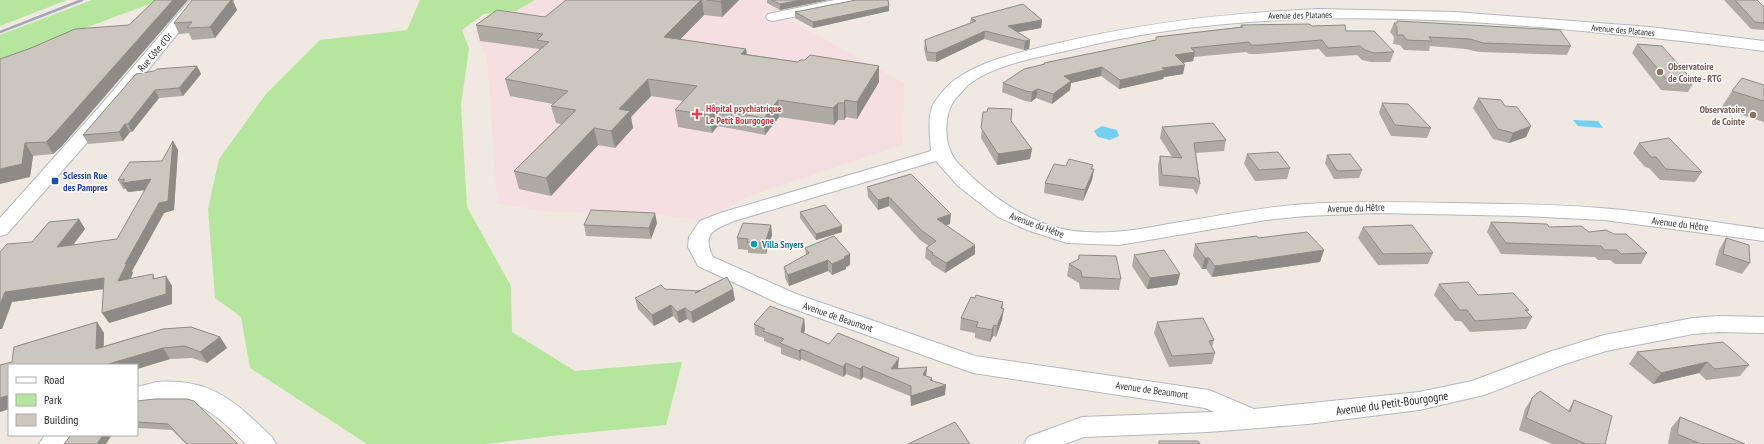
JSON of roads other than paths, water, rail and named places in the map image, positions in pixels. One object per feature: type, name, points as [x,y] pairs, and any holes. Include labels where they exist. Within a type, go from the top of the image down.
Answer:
[{"type":"street","name":"Rue Côte d'Or","points":[[2,222],[106,110],[198,0]]},
{"type":"street","points":[[773,17],[856,0]]},
{"type":"street","name":"Avenue des Platanes","points":[[940,154],[938,127],[941,104],[963,81],[998,63],[1093,39],[1198,21],[1248,16],[1319,13],[1455,16],[1650,32],[1764,46]]},
{"type":"street","name":"Avenue du Hêtre","points":[[940,154],[965,182],[1005,213],[1034,226],[1067,236],[1092,239],[1119,239],[1140,236],[1266,214],[1376,206],[1604,214],[1764,235]]},
{"type":"street","name":"Avenue de Beaumont","points":[[940,154],[726,217],[707,225],[699,237],[698,247],[705,261],[788,299],[973,364],[1209,399],[1251,418]]},
{"type":"street","name":"Avenue du Petit-Bourgogne","points":[[1037,444],[1082,427],[1308,414],[1419,401],[1475,389],[1557,358],[1604,343],[1693,326],[1719,324],[1764,325]]},
{"type":"street","points":[[138,396],[166,391],[187,391],[218,404],[264,444]]},
{"type":"street","points":[[52,444],[61,436]]},
{"type":"water","points":[[1573,120],[1598,121],[1603,128],[1578,126]]},
{"type":"water","points":[[1102,126],[1117,130],[1119,136],[1110,140],[1098,137],[1094,131]]},
{"type":"railway","points":[[0,32],[82,0]]},
{"type":"place","name":"Observatoire de Cointe - RTG","points":[[1660,72]]},
{"type":"place","name":"Hôpital psychiatrique Le Petit Bourgogne","points":[[697,114]]},
{"type":"place","name":"Observatoire de Cointe","points":[[1753,115]]},
{"type":"place","name":"Sclessin Rue des Pampres","points":[[55,181]]},
{"type":"place","name":"Villa Snyers","points":[[754,244]]}]
